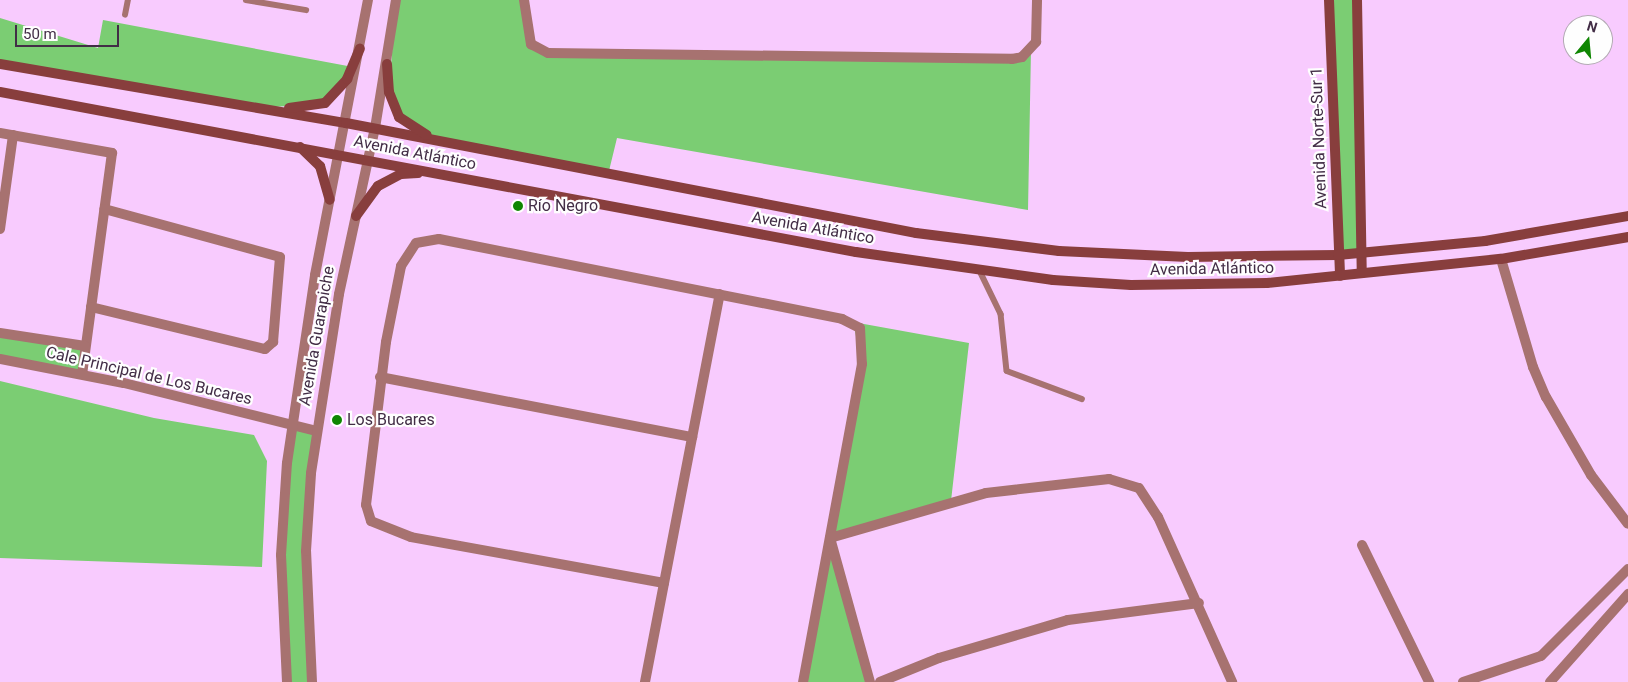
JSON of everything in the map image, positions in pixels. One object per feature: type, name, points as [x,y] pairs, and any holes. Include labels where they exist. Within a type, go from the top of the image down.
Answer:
[{"type":"main road","name":"Avenida Norte-Sur 1","points":[[1330,0],[1340,276]]},
{"type":"main road","points":[[1358,0],[1362,273]]},
{"type":"main road","points":[[260,108],[324,103],[347,79],[360,49]]},
{"type":"main road","name":"Avenida Atlántico","points":[[0,64],[376,128],[844,220],[995,244],[1131,256],[1338,255],[1485,241],[1628,216]]},
{"type":"main road","points":[[387,64],[389,92],[399,117],[444,142]]},
{"type":"main road","name":"Avenida Atlántico","points":[[0,92],[297,145],[440,174],[980,271],[1131,285],[1266,284],[1501,259],[1628,237]]},
{"type":"main road","points":[[297,145],[320,166],[330,200]]},
{"type":"main road","points":[[356,216],[367,195],[390,178],[440,174]]},
{"type":"street","name":"Avenida Guarapiche","points":[[287,682],[281,555],[291,426],[330,200],[368,0]]},
{"type":"street","name":"Avenida Guarapiche","points":[[312,682],[306,551],[316,431],[356,216],[376,128],[396,0]]},
{"type":"street","points":[[524,0],[531,44],[553,54],[1001,59],[1022,57],[1031,50],[1037,32],[1037,0]]},
{"type":"street","points":[[0,133],[112,153],[82,374]]},
{"type":"street","points":[[0,229],[13,135]]},
{"type":"street","points":[[91,307],[265,349],[273,342],[280,256],[104,209]]},
{"type":"street","points":[[664,583],[411,537],[371,521],[366,505],[380,377],[403,261],[410,248],[426,240],[720,294],[842,319],[860,328],[862,364],[803,682]]},
{"type":"street","points":[[1501,259],[1533,368],[1546,397],[1587,469],[1628,524]]},
{"type":"street","points":[[645,682],[720,294]]},
{"type":"street","points":[[0,333],[85,346]]},
{"type":"street","name":"Cale Principal de Los Bucares","points":[[0,359],[82,374],[316,431]]},
{"type":"street","points":[[380,377],[692,437]]},
{"type":"street","points":[[830,538],[936,504],[1014,487],[1121,481],[1145,495],[1199,603],[1232,682]]},
{"type":"street","points":[[830,538],[870,682]]},
{"type":"street","points":[[1362,545],[1429,682]]},
{"type":"street","points":[[1463,682],[1541,656],[1628,569]]},
{"type":"street","points":[[1550,682],[1628,594]]},
{"type":"street","points":[[880,682],[939,658],[1068,620],[1199,603]]},
{"type":"lane","points":[[125,15],[128,0]]},
{"type":"lane","points":[[246,0],[306,10]]},
{"type":"lane","points":[[980,271],[1001,314],[1008,370],[1082,399]]},
{"type":"green space","points":[[396,0],[524,0],[537,49],[1012,59],[1031,50],[1028,210],[617,138],[608,175],[444,142],[407,125],[389,92]]},
{"type":"green space","points":[[1329,0],[1357,0],[1362,253],[1338,255]]},
{"type":"green space","points":[[0,18],[98,48],[103,20],[353,67],[325,103],[261,108],[0,64]]},
{"type":"green space","points":[[853,322],[969,343],[951,501],[831,538],[870,682],[803,682],[862,364]]},
{"type":"green space","points":[[0,333],[85,346],[82,374],[0,359]]},
{"type":"green space","points":[[0,381],[154,418],[254,435],[267,461],[262,567],[0,558]]},
{"type":"green space","points":[[291,426],[316,431],[307,517],[312,682],[287,682],[281,603]]},
{"type":"place","name":"Río Negro","points":[[518,206]]},
{"type":"place","name":"Los Bucares","points":[[337,420]]}]
